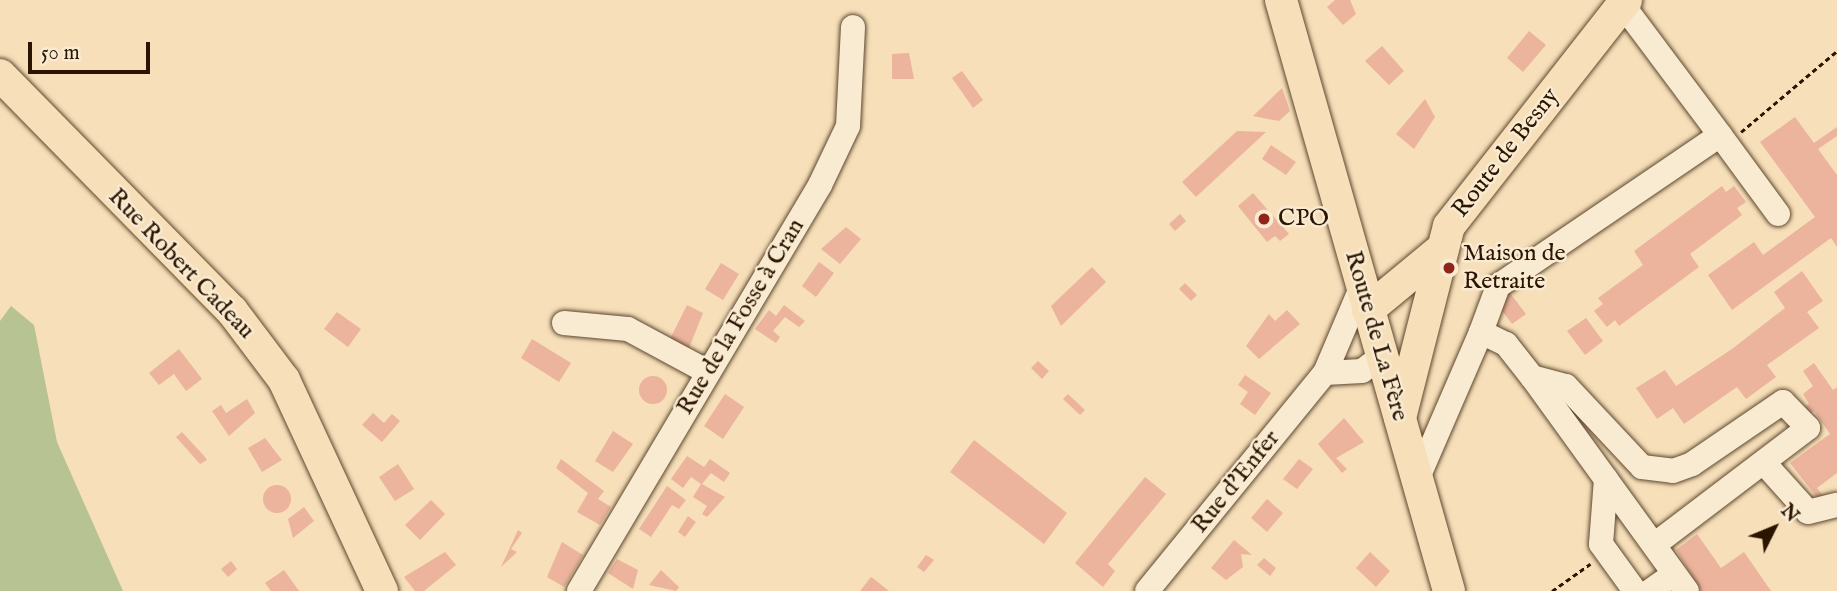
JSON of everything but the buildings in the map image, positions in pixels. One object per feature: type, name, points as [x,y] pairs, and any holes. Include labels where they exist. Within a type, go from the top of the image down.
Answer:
[{"type":"main road","name":"Route de La Fère","points":[[1281,0],[1358,296],[1372,364],[1391,389],[1448,591]]},
{"type":"main road","name":"Route de Besny","points":[[1399,419],[1438,252],[1461,209],[1624,2]]},
{"type":"main road","name":"Rue Robert Cadeau","points":[[0,75],[232,311],[284,380],[382,591]]},
{"type":"main road","points":[[1358,296],[1400,286],[1438,252]]},
{"type":"main road","points":[[1358,296],[1400,286]]},
{"type":"main road","points":[[1372,364],[1423,324]]},
{"type":"street","points":[[1624,2],[1778,214]]},
{"type":"street","name":"Rue de la Fosse à Cran","points":[[579,591],[848,126],[853,27]]},
{"type":"street","points":[[1417,480],[1498,286],[1725,142]]},
{"type":"street","name":"Rue d'Enfer","points":[[1147,591],[1325,373],[1358,296]]},
{"type":"street","points":[[564,323],[628,328],[708,372]]},
{"type":"street","points":[[1481,332],[1506,344],[1681,582],[1650,591]]},
{"type":"street","points":[[1325,373],[1372,364]]},
{"type":"street","points":[[1532,377],[1566,386],[1623,454],[1642,467],[1673,471],[1783,402],[1808,428],[1765,464],[1654,545]]},
{"type":"street","points":[[1765,464],[1808,512],[1837,505]]},
{"type":"street","points":[[1606,479],[1601,544],[1635,591]]},
{"type":"path","points":[[1725,142],[1837,51]]},
{"type":"path","points":[[1552,591],[1606,552]]},
{"type":"green space","points":[[11,306],[34,325],[57,442],[123,591],[0,591],[0,321]]},
{"type":"place","name":"CPO","points":[[1264,219]]},
{"type":"place","name":"Maison de Retraite","points":[[1449,268]]}]
